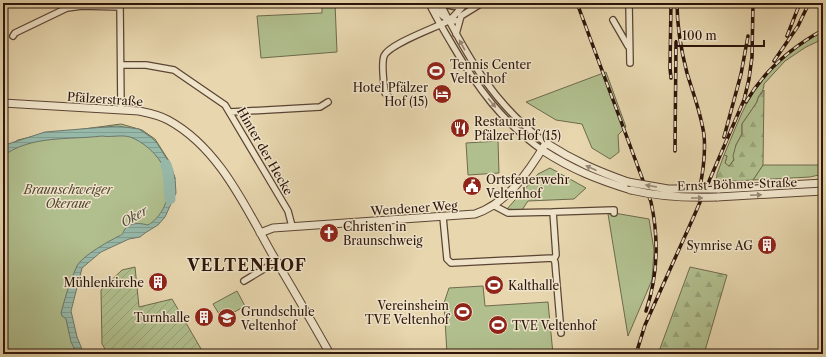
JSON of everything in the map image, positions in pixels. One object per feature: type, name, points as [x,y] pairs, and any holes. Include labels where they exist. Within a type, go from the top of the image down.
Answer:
[{"type":"street","name":"Ernst-Böhme-Straße","points":[[429,3],[474,81],[493,105],[519,131],[542,150],[585,174],[630,190],[653,195],[673,197],[717,198],[823,191]]},
{"type":"street","name":"Ernst-Böhme-Straße","points":[[433,3],[440,13],[449,20]]},
{"type":"street","name":"Ernst-Böhme-Straße","points":[[441,3],[476,70],[499,101],[519,121],[546,143],[575,161],[599,172],[628,182],[668,189],[718,189],[823,183]]},
{"type":"street","points":[[441,3],[453,7],[466,4]]},
{"type":"street","points":[[456,34],[461,16],[482,3]]},
{"type":"street","points":[[629,3],[630,63]]},
{"type":"street","points":[[390,98],[385,93],[383,60],[386,53],[399,44],[449,20],[466,4]]},
{"type":"street","points":[[13,36],[15,33],[39,20],[68,8],[120,5],[121,109]]},
{"type":"street","points":[[449,20],[459,21]]},
{"type":"street","points":[[629,22],[620,23],[613,20],[629,48]]},
{"type":"street","name":"Hinter der Hecke","points":[[121,65],[146,65],[174,70],[225,105],[288,211],[292,226]]},
{"type":"street","points":[[230,112],[320,107],[328,102]]},
{"type":"street","name":"Pfälzerstraße","points":[[3,104],[139,111],[161,117],[178,126],[198,143],[226,175],[330,354]]},
{"type":"street","points":[[542,150],[546,143]]},
{"type":"street","name":"Wendener Weg","points":[[260,233],[273,228],[292,226],[475,214],[503,199],[511,191],[542,150]]},
{"type":"street","points":[[493,205],[508,213],[614,210],[614,213]]},
{"type":"street","points":[[553,212],[554,259],[561,333]]},
{"type":"street","points":[[443,217],[447,259],[451,263],[550,257],[554,259]]},
{"type":"street","points":[[244,281],[277,261]]},
{"type":"green space","points":[[322,3],[335,3],[337,52],[261,58],[257,16],[322,13]]},
{"type":"green space","points":[[823,32],[823,39],[806,47],[785,61],[764,84],[757,102],[742,124],[742,134],[736,145],[734,159],[729,167],[725,163],[727,156],[724,155],[749,99],[772,69],[781,60],[801,44]]},
{"type":"green space","points":[[606,72],[626,127],[618,135],[619,152],[610,159],[592,148],[582,124],[556,120],[526,102]]},
{"type":"green space","points":[[764,90],[763,165],[753,180],[716,182],[717,174],[724,155],[727,156],[725,163],[729,166],[734,160],[733,156],[736,145],[742,134],[742,124]]},
{"type":"green space","name":"Braunschweiger Okeraue","points":[[121,124],[142,130],[155,139],[169,161],[175,178],[163,219],[101,250],[82,267],[69,309],[77,342],[82,354],[3,354],[3,149],[18,140],[39,135]]},
{"type":"green space","points":[[498,141],[499,173],[468,175],[466,143]]},
{"type":"green space","points":[[763,165],[823,165],[823,174],[810,177],[753,180]]},
{"type":"green space","points":[[550,168],[586,188],[574,199],[528,201],[522,210],[507,209],[538,174]]},
{"type":"green space","points":[[614,213],[649,219],[654,250],[652,280],[628,336],[608,214]]},
{"type":"green space","points":[[135,267],[139,307],[172,299],[204,354],[108,354],[102,344],[101,290],[122,270]]},
{"type":"green space","points":[[690,267],[727,275],[704,354],[658,354]]},
{"type":"green space","name":"TVE Veltenhof","points":[[483,286],[485,306],[548,302],[553,354],[447,354],[444,303],[449,288]]},
{"type":"green space","points":[[237,291],[245,306],[222,319],[213,304]]},
{"type":"shaded area","points":[[117,126],[139,129],[157,143],[170,164],[175,178],[176,193],[165,217],[158,225],[140,237],[129,239],[101,252],[82,268],[71,311],[77,337],[84,354],[77,354],[71,342],[66,319],[61,313],[77,266],[90,253],[121,235],[130,225],[148,225],[155,220],[164,207],[168,197],[167,177],[164,167],[152,151],[135,139],[127,136],[102,136],[38,141],[14,149],[3,156],[3,147],[45,132]]},
{"type":"waterway","name":"Oker","points":[[166,165],[168,171],[170,199]]},
{"type":"railway","points":[[577,3],[651,202],[654,216],[656,257],[653,284],[646,311]]},
{"type":"railway","points":[[671,3],[671,78]]},
{"type":"railway","points":[[677,3],[683,56],[699,111],[704,135],[704,159],[698,198]]},
{"type":"railway","points":[[636,354],[645,325],[744,100],[752,57],[753,3]]},
{"type":"railway","points":[[787,36],[800,3]]},
{"type":"railway","points":[[774,61],[798,26],[809,3]]},
{"type":"railway","points":[[746,102],[770,70],[800,44],[823,30]]},
{"type":"railway","points":[[724,137],[741,74],[748,36]]},
{"type":"railway","points":[[675,151],[676,42]]},
{"type":"place","name":"Tennis Center Veltenhof","points":[[436,71]]},
{"type":"place","name":"Hotel Pfälzer Hof (15)","points":[[442,94]]},
{"type":"place","name":"Restaurant Pfälzer Hof (15)","points":[[460,128]]},
{"type":"place","name":"Ortsfeuerwehr Veltenhof","points":[[472,186]]},
{"type":"place","name":"Christen in Braunschweig","points":[[329,233]]},
{"type":"place","name":"Symrise AG","points":[[767,245]]},
{"type":"place","name":"Mühlenkirche","points":[[158,282]]},
{"type":"place","name":"Kalthalle","points":[[494,285]]},
{"type":"place","name":"Vereinsheim TVE Veltenhof","points":[[463,312]]},
{"type":"place","name":"Turnhalle","points":[[204,317]]},
{"type":"place","name":"Grundschule Veltenhof","points":[[227,318]]},
{"type":"place","name":"TVE Veltenhof","points":[[498,325]]},
{"type":"district","name":"VELTENHOF","points":[[247,265]]}]
